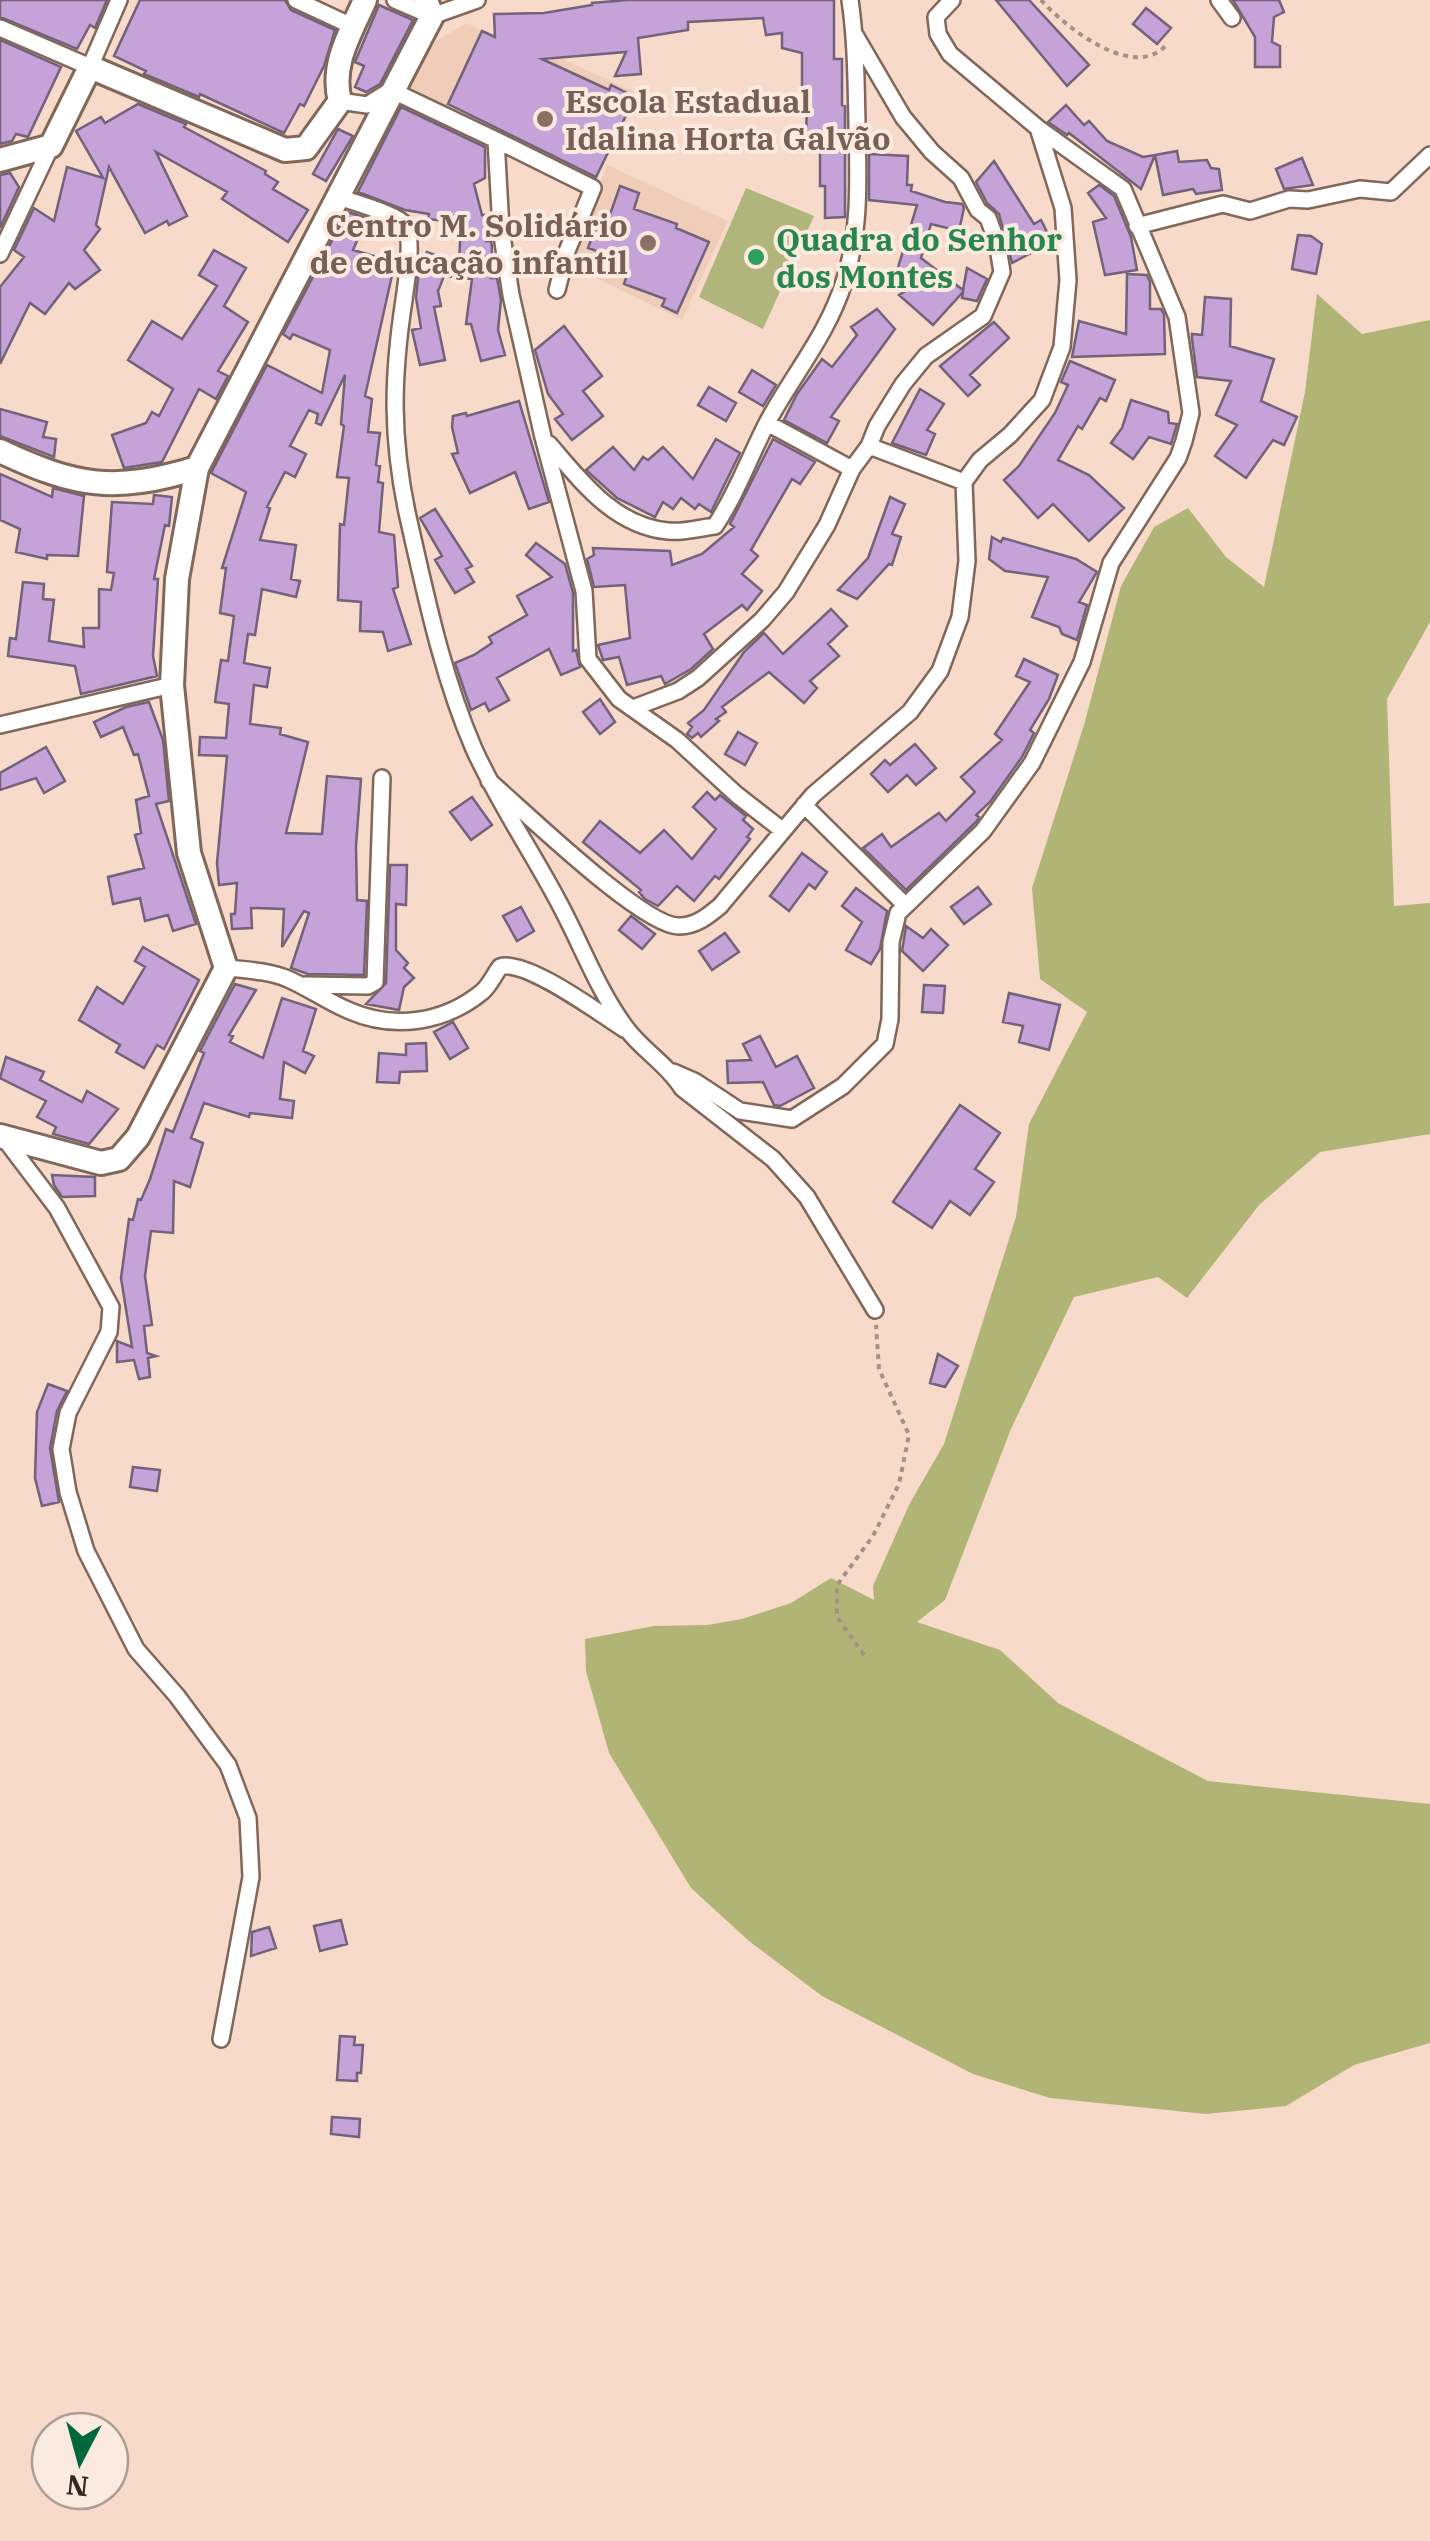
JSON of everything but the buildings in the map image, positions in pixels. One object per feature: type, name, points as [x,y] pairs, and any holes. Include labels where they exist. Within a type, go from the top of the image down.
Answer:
[{"type":"street","points":[[0,254],[118,0]]},
{"type":"street","points":[[296,0],[354,27]]},
{"type":"street","points":[[0,28],[285,150],[306,148],[340,101],[337,66],[365,0]]},
{"type":"street","points":[[395,0],[429,8],[477,0]]},
{"type":"street","points":[[543,437],[602,503],[664,531],[715,526],[733,499],[767,423],[817,344],[844,284],[858,214],[855,35],[850,0]]},
{"type":"street","points":[[672,1072],[696,1082],[740,1111],[792,1119],[843,1086],[885,1044],[890,1020],[892,932],[898,912],[958,858],[1032,763],[1082,662],[1110,562],[1178,458],[1184,441],[1191,413],[1178,317],[1123,188],[1038,128],[950,54],[938,34],[936,17],[952,0]]},
{"type":"street","points":[[1219,0],[1232,18]]},
{"type":"street","points":[[2,1137],[96,1163],[119,1159],[135,1143],[226,968],[189,853],[172,685],[177,579],[196,468],[391,90],[429,8]]},
{"type":"street","points":[[632,708],[678,691],[698,678],[762,620],[804,565],[852,470],[903,384],[926,356],[983,316],[1002,272],[988,218],[978,210],[962,178],[932,152],[904,117],[855,35]]},
{"type":"street","points":[[340,101],[367,105],[391,90]]},
{"type":"street","points":[[391,90],[593,188],[557,290]]},
{"type":"street","points":[[490,781],[628,900],[659,921],[678,926],[702,921],[720,906],[804,804],[926,694],[948,656],[960,617],[967,561],[964,482],[980,460],[1042,400],[1062,347],[1067,238],[1063,208],[1038,128]]},
{"type":"street","points":[[496,140],[507,270],[543,437],[584,591],[588,659],[604,684],[678,740],[782,830]]},
{"type":"street","points":[[0,160],[51,146]]},
{"type":"street","points":[[1137,226],[1223,204],[1250,211],[1288,200],[1308,200],[1360,189],[1391,192],[1430,155]]},
{"type":"street","points":[[336,196],[405,224],[406,284],[393,382],[399,474],[439,651],[490,781],[628,1031]]},
{"type":"street","points":[[767,423],[852,470]]},
{"type":"street","points":[[869,446],[964,482]]},
{"type":"street","points":[[0,450],[42,471],[85,482],[159,479],[196,468]]},
{"type":"street","points":[[0,724],[172,685]]},
{"type":"street","points":[[301,985],[368,986],[375,982],[382,778]]},
{"type":"street","points":[[804,804],[904,904]]},
{"type":"street","points":[[226,968],[278,975],[361,1016],[403,1023],[432,1018],[471,999],[506,964],[538,974],[628,1031],[672,1072],[682,1088],[774,1160],[807,1197],[875,1310]]},
{"type":"street","points":[[2,1137],[57,1208],[111,1308],[109,1332],[68,1413],[60,1448],[86,1551],[136,1649],[228,1765],[248,1818],[250,1876],[221,2040]]},
{"type":"path","points":[[1040,0],[1072,30],[1110,50],[1144,56],[1161,51],[1168,43]]},
{"type":"path","points":[[864,1655],[837,1617],[837,1585],[873,1536],[899,1484],[910,1435],[879,1369],[875,1310]]},
{"type":"shaded area","name":"Escola Estadual Idalina Horta Galvão","points":[[467,23],[495,37],[549,53],[637,93],[597,179],[516,145],[405,89],[436,41]]},
{"type":"shaded area","name":"Centro M. Solidário de educação infantil","points":[[607,165],[728,221],[682,320],[570,265]]},
{"type":"green space","name":"Quadra do Senhor dos Montes","points":[[746,188],[814,216],[763,329],[699,297]]},
{"type":"green space","points":[[1317,294],[1362,334],[1430,320],[1430,622],[1387,699],[1394,906],[1430,903],[1430,1134],[1320,1152],[1259,1205],[1187,1298],[1158,1277],[1074,1297],[1011,1429],[945,1600],[917,1622],[1000,1650],[1058,1703],[1208,1781],[1430,1804],[1430,2043],[1354,2065],[1286,2106],[1206,2114],[1050,2098],[973,2074],[822,1996],[749,1941],[691,1888],[609,1753],[586,1671],[585,1639],[654,1626],[707,1625],[742,1619],[791,1603],[831,1578],[874,1600],[873,1586],[910,1503],[944,1444],[1016,1217],[1029,1124],[1087,1012],[1040,979],[1032,888],[1084,725],[1121,586],[1154,527],[1188,508],[1226,557],[1264,587],[1305,392]]},
{"type":"place","name":"Escola Estadual Idalina Horta Galvão","points":[[545,119]]},
{"type":"place","name":"Centro M. Solidário de educação infantil","points":[[648,243]]},
{"type":"place","name":"Quadra do Senhor dos Montes","points":[[756,257]]}]
